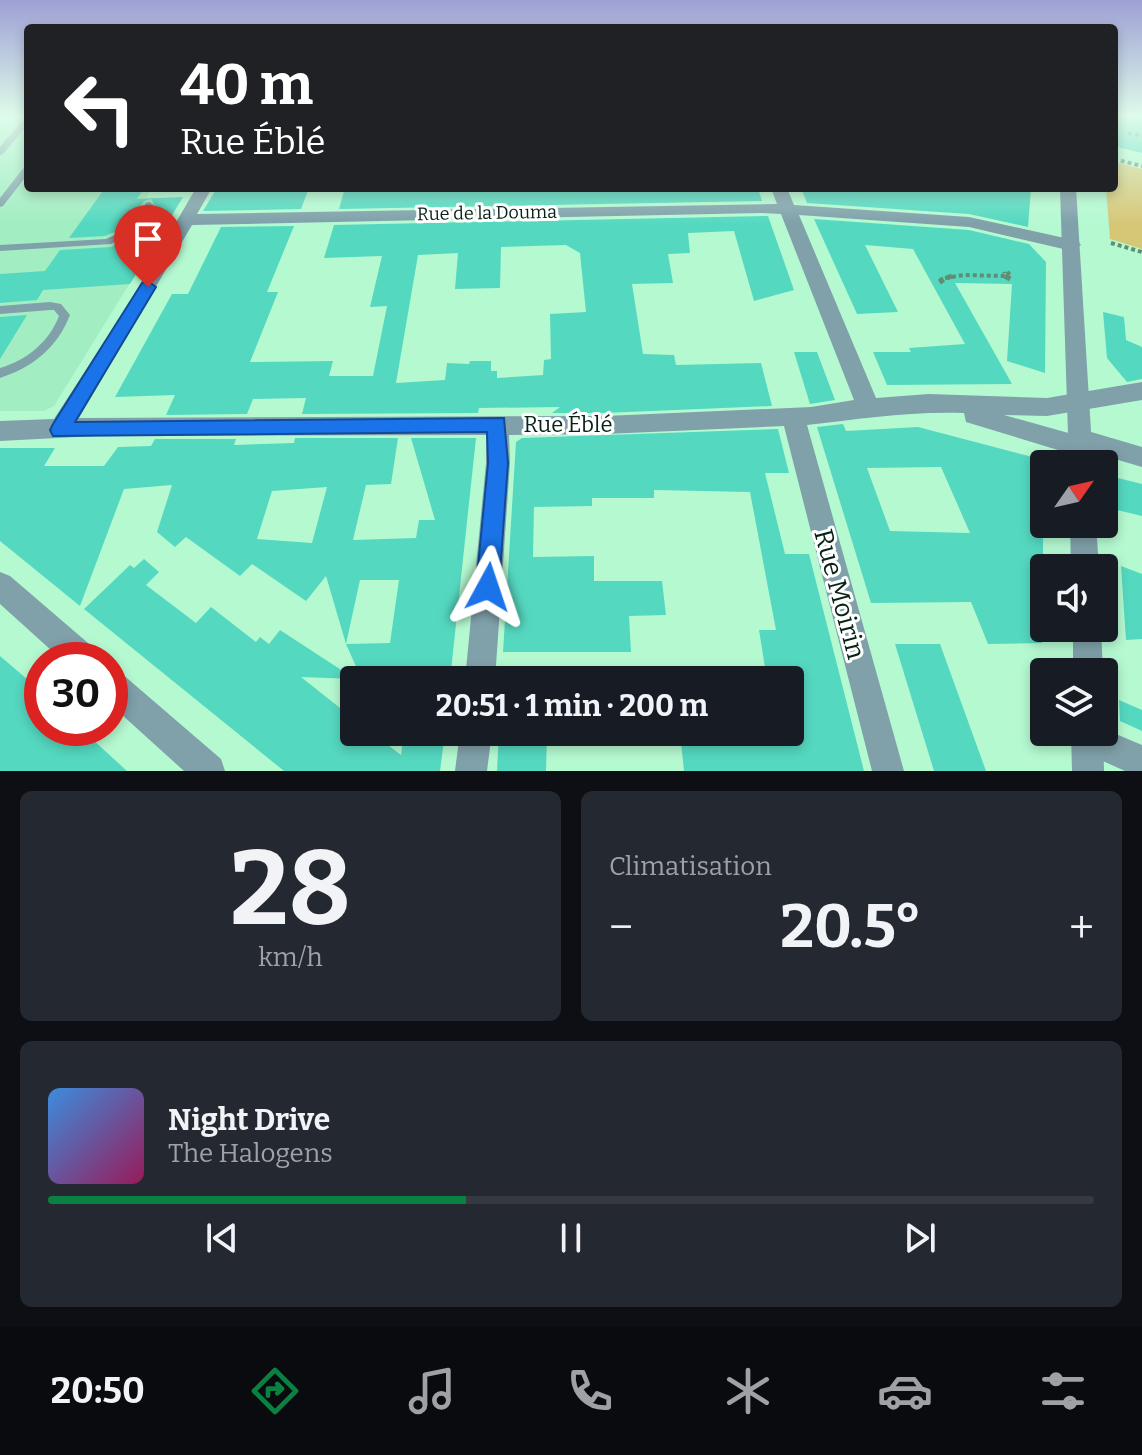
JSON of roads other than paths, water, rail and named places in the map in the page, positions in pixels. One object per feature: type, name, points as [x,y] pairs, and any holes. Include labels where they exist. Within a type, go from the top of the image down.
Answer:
[{"type":"street","points":[[60,430],[202,192]]},
{"type":"street","points":[[781,192],[869,408]]},
{"type":"street","points":[[1068,192],[1081,450]]},
{"type":"street","name":"Rue de la Douma","points":[[187,220],[788,209],[969,222],[1072,245]]},
{"type":"street","name":"Rue Éblé","points":[[0,431],[605,425],[793,417],[869,408],[943,404],[1047,407],[1142,391]]},
{"type":"street","name":"Rue Éblé","points":[[943,404],[1081,450]]},
{"type":"street","name":"Rue Moirin","points":[[793,417],[888,771]]},
{"type":"street","points":[[481,666],[498,463],[497,424]]},
{"type":"street","name":"Rue Éblé","points":[[1118,454],[1142,457]]},
{"type":"street","points":[[0,586],[64,642]]},
{"type":"street","points":[[128,702],[192,766]]},
{"type":"street","points":[[471,771],[474,746]]},
{"type":"street","points":[[1087,746],[1088,771]]},
{"type":"street","points":[[1109,746],[1142,762]]},
{"type":"lane","points":[[0,204],[24,173]]},
{"type":"lane","points":[[0,248],[108,242],[131,231],[149,205]]},
{"type":"lane","points":[[0,310],[50,306],[57,307],[65,315],[44,349],[26,363],[0,373]]}]
